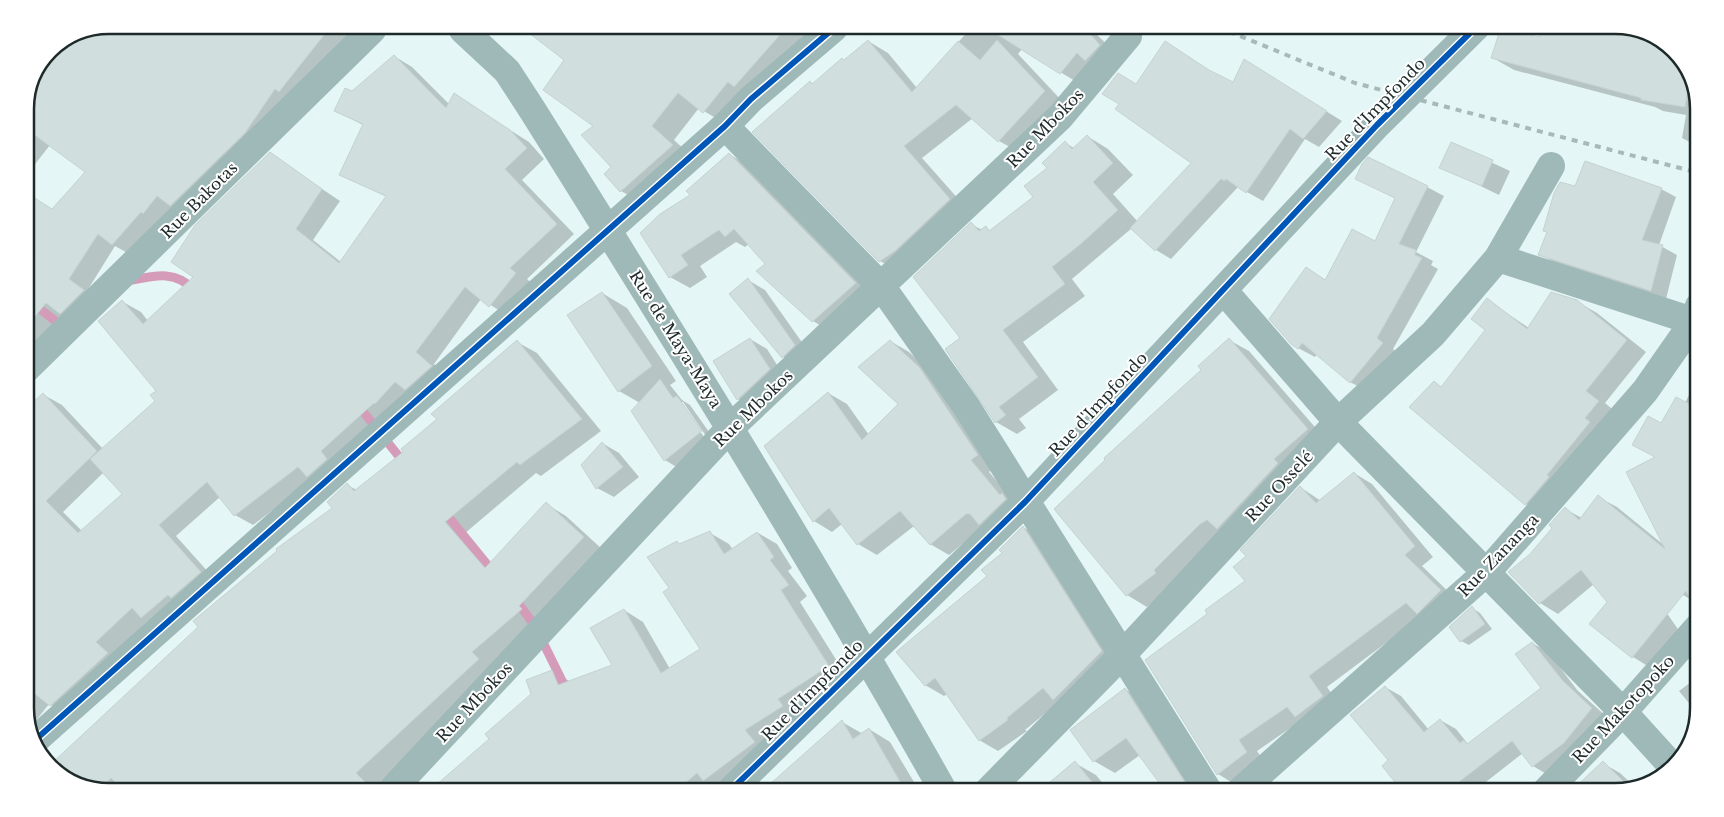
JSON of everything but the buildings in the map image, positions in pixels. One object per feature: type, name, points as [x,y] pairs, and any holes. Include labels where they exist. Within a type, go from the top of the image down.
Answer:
[{"type":"street","name":"Rue Bakotas","points":[[34,361],[368,34]]},
{"type":"street","name":"Rue de Maya-Maya","points":[[467,34],[507,71],[608,230],[731,427],[867,655],[939,783]]},
{"type":"street","points":[[39,737],[725,126],[751,99],[827,34]]},
{"type":"street","name":"Rue d'Impfondo","points":[[738,783],[1025,502],[1370,132],[1469,34]]},
{"type":"street","name":"Rue Mbokos","points":[[398,783],[731,427],[882,287],[1060,117],[1128,36]]},
{"type":"street","points":[[725,126],[882,287],[966,406],[1203,783]]},
{"type":"street","name":"Rue Osselé","points":[[996,783],[1123,654],[1338,422],[1434,334],[1498,258],[1551,166]]},
{"type":"street","points":[[1498,258],[1690,315]]},
{"type":"street","points":[[1224,290],[1338,422],[1487,572],[1623,712],[1668,762]]},
{"type":"street","name":"Rue Zananga","points":[[1249,783],[1487,572],[1645,391],[1690,327]]},
{"type":"street","name":"Rue Makotopoko","points":[[1554,783],[1623,712],[1690,636]]},
{"type":"waterway","points":[[128,281],[155,276],[171,277],[187,283],[194,290]]},
{"type":"waterway","points":[[34,305],[62,326],[65,325]]},
{"type":"waterway","points":[[357,404],[405,464]]},
{"type":"waterway","points":[[442,509],[495,574]]},
{"type":"waterway","points":[[513,596],[535,626],[568,693]]},
{"type":"railway","points":[[1235,34],[1355,83],[1690,171]]},
{"type":"cycle path","points":[[39,737],[725,126],[751,99],[827,34]]},
{"type":"cycle path","points":[[738,783],[1025,502],[1377,125],[1469,34]]}]
